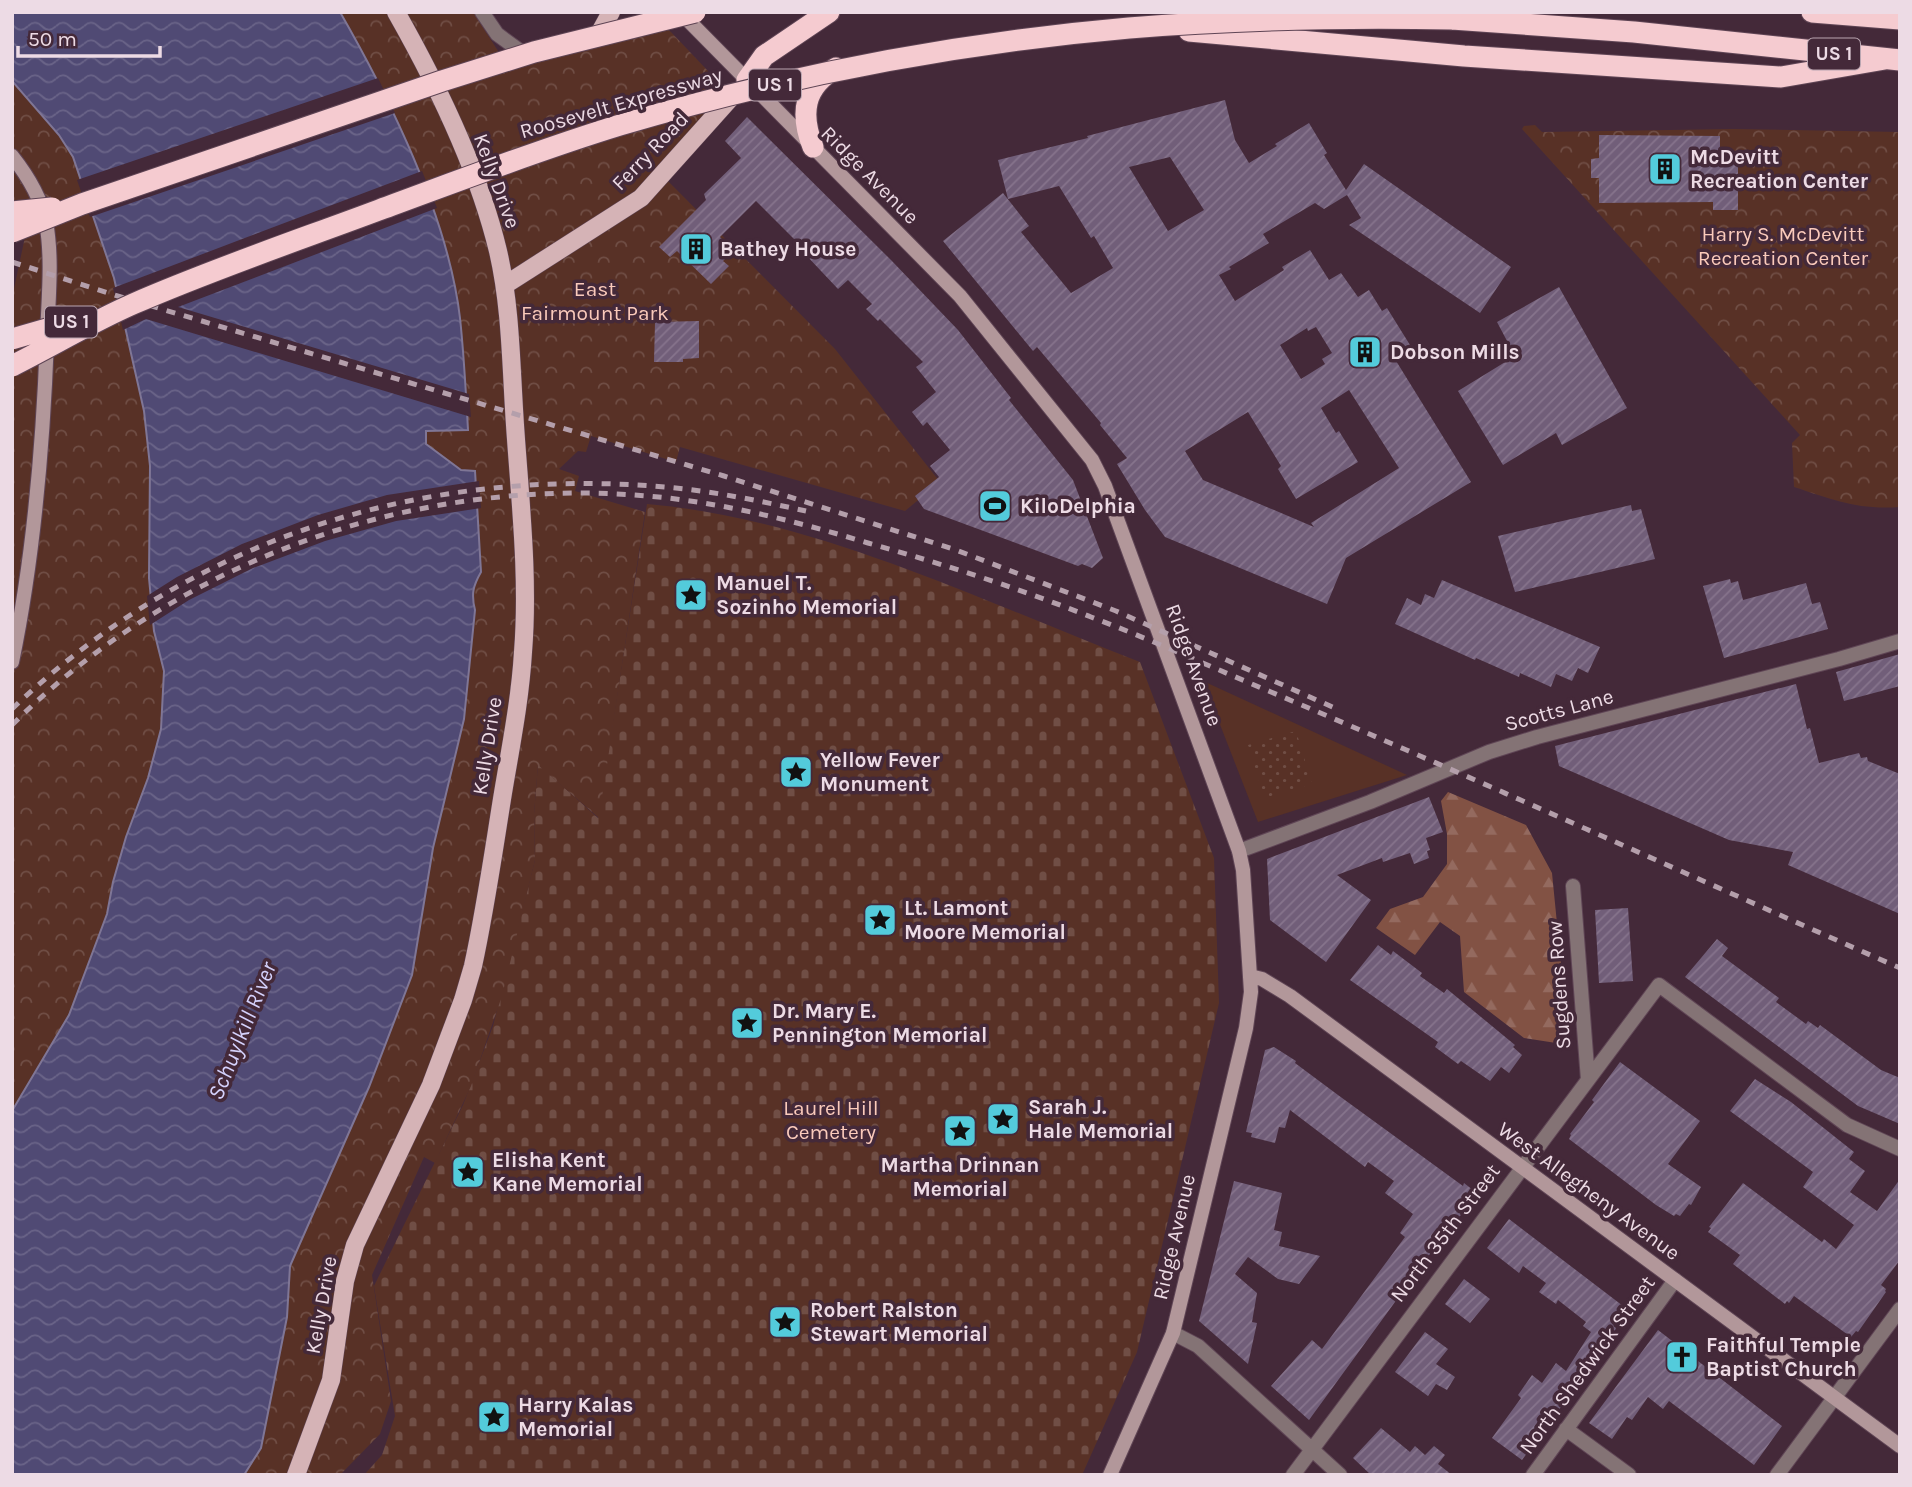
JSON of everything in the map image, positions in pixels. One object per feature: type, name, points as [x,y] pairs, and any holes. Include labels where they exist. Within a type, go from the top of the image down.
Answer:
[{"type":"highway","points":[[747,80],[764,56],[829,12]]},
{"type":"highway","name":"US 1","points":[[1815,12],[1900,19]]},
{"type":"highway","points":[[12,232],[82,204],[309,125],[508,60],[689,13]]},
{"type":"highway","name":"Roosevelt Expressway","points":[[131,305],[524,156],[620,125],[818,75],[922,54],[1127,28],[1340,17],[1452,19],[1634,32],[1892,60]]},
{"type":"highway","points":[[747,80],[1007,36],[1149,30],[1241,34],[1464,56],[1781,77],[1892,60]]},
{"type":"highway","points":[[813,147],[805,118],[806,104],[819,80],[844,63]]},
{"type":"highway","points":[[12,212],[82,204]]},
{"type":"highway","points":[[12,366],[131,305]]},
{"type":"highway","name":"US 1","points":[[12,339],[131,305]]},
{"type":"main road","name":"Kelly Drive","points":[[296,1475],[331,1380],[345,1281],[355,1245],[446,1049],[463,1000],[480,935],[518,701],[523,651],[523,559],[505,285],[498,250],[479,191],[429,75],[396,12]]},
{"type":"main road","points":[[599,34],[611,12]]},
{"type":"main road","points":[[429,75],[520,51],[689,13]]},
{"type":"main road","name":"Ridge Avenue","points":[[689,13],[747,80],[960,296],[1099,471],[1240,851],[1251,999],[1246,1028],[1173,1333],[1110,1475]]},
{"type":"main road","name":"Ferry Road","points":[[505,285],[641,198],[747,80]]},
{"type":"main road","points":[[12,156],[22,168],[40,203],[47,229],[49,256],[38,489],[27,578],[12,662]]},
{"type":"main road","name":"West Allegheny Avenue","points":[[1250,976],[1262,979],[1290,996],[1900,1446]]},
{"type":"street","points":[[482,12],[497,34],[520,51]]},
{"type":"street","name":"Scotts Lane","points":[[1240,851],[1370,802],[1501,748],[1900,641]]},
{"type":"street","name":"Sugdens Row","points":[[1573,886],[1588,1080]]},
{"type":"street","name":"North 35th Street","points":[[1293,1475],[1659,985],[1847,1125],[1900,1149]]},
{"type":"street","name":"North Shedwick Street","points":[[1533,1475],[1675,1280]]},
{"type":"street","points":[[1777,1475],[1900,1309]]},
{"type":"street","points":[[1173,1333],[1198,1346],[1340,1475]]},
{"type":"street","points":[[1566,1429],[1629,1475]]},
{"type":"green space","name":"East Fairmount Park","points":[[340,12],[473,12],[509,68],[667,29],[671,32],[726,90],[656,169],[835,349],[940,482],[905,511],[680,447],[676,462],[591,436],[586,452],[578,451],[559,469],[579,476],[575,491],[645,512],[599,818],[538,765],[534,814],[535,860],[502,996],[471,1086],[435,1163],[424,1157],[372,1275],[391,1401],[380,1434],[340,1475],[244,1475],[261,1448],[287,1317],[290,1266],[332,1173],[412,975],[433,848],[464,719],[475,610],[474,590],[481,572],[461,470],[426,444],[426,431],[468,430],[462,332],[443,239],[397,121]]},
{"type":"green space","points":[[12,81],[59,135],[73,157],[114,278],[144,411],[150,466],[149,578],[154,631],[164,671],[161,729],[148,778],[126,837],[107,914],[69,1015],[12,1111],[12,298],[25,237],[12,230]]},
{"type":"green space","name":"Harry S. McDevitt Recreation Center","points":[[1535,125],[1542,132],[1733,129],[1900,132],[1900,507],[1858,505],[1794,487],[1792,443],[1800,435],[1522,129],[1524,126]]},
{"type":"green space","name":"Laurel Hill Cemetery","points":[[647,504],[710,512],[835,544],[959,589],[1140,662],[1214,858],[1219,1003],[1137,1352],[1082,1475],[364,1475],[382,1455],[395,1416],[374,1286],[463,1105],[493,1026],[535,860],[534,814],[538,764],[598,818]]},
{"type":"green space","points":[[1203,681],[1407,775],[1258,822]]},
{"type":"green space","points":[[1296,731],[1312,784],[1264,798],[1248,745]]},
{"type":"green space","points":[[1448,792],[1526,825],[1552,873],[1569,1045],[1524,1038],[1464,992],[1460,936],[1440,922],[1415,955],[1376,928],[1390,909],[1423,897],[1447,864],[1447,834],[1441,801]]},
{"type":"water","name":"Schuylkill River","points":[[12,12],[340,12],[379,83],[415,160],[443,240],[460,318],[468,430],[426,431],[426,444],[461,470],[475,471],[481,572],[474,590],[475,610],[464,719],[433,848],[412,975],[369,1087],[290,1266],[287,1317],[261,1448],[244,1475],[12,1475],[12,1111],[69,1015],[107,914],[126,837],[148,778],[161,729],[164,671],[154,631],[149,578],[150,466],[144,411],[114,278],[73,157],[59,135],[12,81]]},
{"type":"pier","points":[[378,78],[395,113],[90,217],[77,180]]},
{"type":"pier","points":[[422,171],[437,208],[178,307],[469,394],[471,417],[146,319],[123,330],[113,288]]},
{"type":"pier","points":[[479,481],[481,508],[396,521],[325,541],[253,568],[189,600],[150,625],[147,596],[177,577],[242,544],[318,515],[387,495]]},
{"type":"building","name":"Dobson Mills","points":[[1225,100],[1235,140],[1249,163],[1309,123],[1327,153],[1324,155],[1346,190],[1364,164],[1511,267],[1480,313],[1349,225],[1361,218],[1347,195],[1324,209],[1315,203],[1263,234],[1269,243],[1219,275],[1235,301],[1310,250],[1329,280],[1341,273],[1358,297],[1369,290],[1382,311],[1387,308],[1410,345],[1393,356],[1471,482],[1346,558],[1327,604],[1165,537],[1117,464],[1127,458],[1101,423],[1037,347],[1033,351],[943,241],[1003,193],[1029,226],[1021,232],[1071,293],[1113,268],[1059,186],[1008,199],[998,160],[1088,138],[1087,136]],"holes":[[[1170,157],[1204,210],[1168,231],[1129,167]],[[1316,327],[1332,353],[1322,359],[1325,364],[1301,379],[1280,345],[1307,328],[1308,331]],[[1349,390],[1399,468],[1311,523],[1314,527],[1203,480],[1185,451],[1248,412],[1281,466],[1278,469],[1296,499],[1358,462],[1321,408]]]},
{"type":"building","points":[[747,117],[958,330],[1011,398],[1009,400],[1073,480],[1103,558],[1092,568],[1082,564],[1078,566],[924,509],[915,496],[939,477],[930,466],[950,450],[927,422],[923,426],[912,412],[936,392],[916,367],[923,362],[880,319],[878,321],[866,309],[872,304],[848,280],[838,289],[805,254],[807,252],[756,201],[720,237],[733,251],[723,261],[729,266],[711,284],[677,251],[670,257],[659,247],[706,200],[704,194],[741,158],[725,141]]},
{"type":"building","name":"McDevitt Recreation Center","points":[[1599,135],[1720,136],[1720,160],[1738,160],[1738,210],[1713,210],[1713,202],[1599,203],[1599,178],[1591,178],[1591,159],[1599,158]]},
{"type":"building","name":"Dobson Mills","points":[[1559,287],[1627,408],[1562,445],[1556,433],[1503,465],[1458,391],[1515,356],[1497,322]]},
{"type":"building","points":[[699,321],[699,358],[683,359],[683,362],[654,362],[655,322]]},
{"type":"building","points":[[1631,505],[1632,511],[1641,509],[1655,559],[1515,592],[1498,536]]},
{"type":"building","points":[[1730,579],[1731,583],[1738,581],[1743,600],[1806,583],[1812,604],[1820,602],[1828,629],[1724,658],[1703,586]]},
{"type":"building","points":[[1442,580],[1600,647],[1588,673],[1578,668],[1572,681],[1556,674],[1551,687],[1520,673],[1519,677],[1476,658],[1475,660],[1395,624],[1407,598],[1421,605],[1425,594],[1434,598]]},
{"type":"building","points":[[1900,654],[1900,686],[1844,701],[1836,672]]},
{"type":"building","points":[[1796,684],[1819,763],[1859,753],[1861,758],[1867,757],[1868,761],[1900,774],[1900,914],[1788,865],[1793,852],[1729,840],[1559,766],[1555,746]]},
{"type":"building","points":[[1429,797],[1443,832],[1426,838],[1430,850],[1427,851],[1429,858],[1414,864],[1410,853],[1383,862],[1382,858],[1337,875],[1371,900],[1326,962],[1270,920],[1267,859]]},
{"type":"building","points":[[1628,908],[1633,981],[1599,983],[1595,910]]},
{"type":"building","points":[[1717,939],[1728,948],[1722,956],[1779,998],[1776,1002],[1806,1024],[1808,1021],[1818,1028],[1820,1025],[1881,1070],[1900,1078],[1900,1124],[1858,1106],[1685,977]]},
{"type":"building","points":[[1378,945],[1391,955],[1393,951],[1422,973],[1420,976],[1444,993],[1447,989],[1515,1045],[1513,1047],[1522,1055],[1509,1073],[1501,1067],[1490,1081],[1461,1061],[1458,1064],[1435,1047],[1438,1042],[1350,980]]},
{"type":"building","points":[[1274,1047],[1463,1186],[1464,1183],[1478,1194],[1438,1243],[1309,1420],[1271,1386],[1312,1340],[1322,1349],[1405,1237],[1400,1233],[1413,1214],[1385,1193],[1394,1181],[1368,1162],[1365,1167],[1290,1110],[1285,1128],[1279,1127],[1275,1143],[1251,1137],[1252,1133],[1246,1132],[1265,1050]]},
{"type":"building","points":[[1620,1062],[1700,1121],[1668,1164],[1701,1187],[1691,1205],[1689,1204],[1680,1216],[1674,1216],[1656,1205],[1569,1139],[1594,1102],[1592,1100]]},
{"type":"building","points":[[1755,1079],[1791,1102],[1854,1152],[1849,1159],[1865,1171],[1850,1192],[1877,1211],[1900,1179],[1900,1260],[1881,1285],[1886,1292],[1858,1332],[1851,1337],[1794,1296],[1785,1304],[1733,1264],[1740,1255],[1708,1232],[1743,1183],[1822,1242],[1824,1239],[1836,1249],[1854,1225],[1803,1187],[1813,1172],[1730,1111]]},
{"type":"building","points":[[1234,1181],[1282,1193],[1274,1230],[1282,1232],[1279,1246],[1320,1256],[1299,1284],[1278,1279],[1248,1257],[1235,1274],[1257,1293],[1252,1322],[1257,1323],[1248,1364],[1199,1321]]},
{"type":"building","points":[[1509,1219],[1627,1309],[1613,1326],[1616,1328],[1614,1333],[1594,1362],[1522,1460],[1492,1438],[1521,1398],[1518,1395],[1532,1375],[1542,1383],[1556,1363],[1566,1371],[1591,1332],[1583,1326],[1586,1322],[1558,1300],[1556,1304],[1539,1292],[1546,1283],[1523,1266],[1519,1273],[1487,1248]]},
{"type":"building","points":[[1464,1279],[1490,1299],[1470,1323],[1445,1304]]},
{"type":"building","points":[[1658,1330],[1782,1426],[1754,1465],[1669,1401],[1663,1409],[1648,1397],[1632,1420],[1627,1417],[1612,1439],[1589,1423]]},
{"type":"building","points":[[1425,1332],[1448,1349],[1436,1364],[1455,1377],[1447,1390],[1436,1384],[1428,1396],[1395,1372]]},
{"type":"building","points":[[1381,1428],[1410,1452],[1415,1446],[1425,1455],[1434,1446],[1445,1455],[1438,1464],[1452,1475],[1371,1475],[1353,1458]]},
{"type":"railway","points":[[12,262],[121,297],[724,476],[956,550],[1116,611],[1337,709]]},
{"type":"railway","points":[[12,709],[81,650],[155,600],[232,559],[314,526],[398,503],[485,489],[574,484],[683,489],[806,511]]},
{"type":"railway","points":[[12,725],[79,665],[153,614],[231,571],[314,538],[400,513],[488,498],[578,493],[693,501],[744,510],[818,529],[952,568],[1064,606],[1350,726],[1900,968]]},
{"type":"place","name":"McDevitt Recreation Center","points":[[1665,169]]},
{"type":"place","name":"Bathey House","points":[[696,249]]},
{"type":"place","name":"Dobson Mills","points":[[1365,352]]},
{"type":"place","name":"KiloDelphia","points":[[995,506]]},
{"type":"place","name":"Manuel T. Sozinho Memorial","points":[[691,595]]},
{"type":"place","name":"Yellow Fever Monument","points":[[796,772]]},
{"type":"place","name":"Lt. Lamont Moore Memorial","points":[[880,920]]},
{"type":"place","name":"Dr. Mary E. Pennington Memorial","points":[[747,1023]]},
{"type":"place","name":"Sarah J. Hale Memorial","points":[[1003,1119]]},
{"type":"place","name":"Martha Drinnan Memorial","points":[[960,1131]]},
{"type":"place","name":"Elisha Kent Kane Memorial","points":[[468,1172]]},
{"type":"place","name":"Robert Ralston Stewart Memorial","points":[[785,1322]]},
{"type":"place","name":"Faithful Temple Baptist Church","points":[[1682,1357]]},
{"type":"place","name":"Harry Kalas Memorial","points":[[494,1417]]}]
